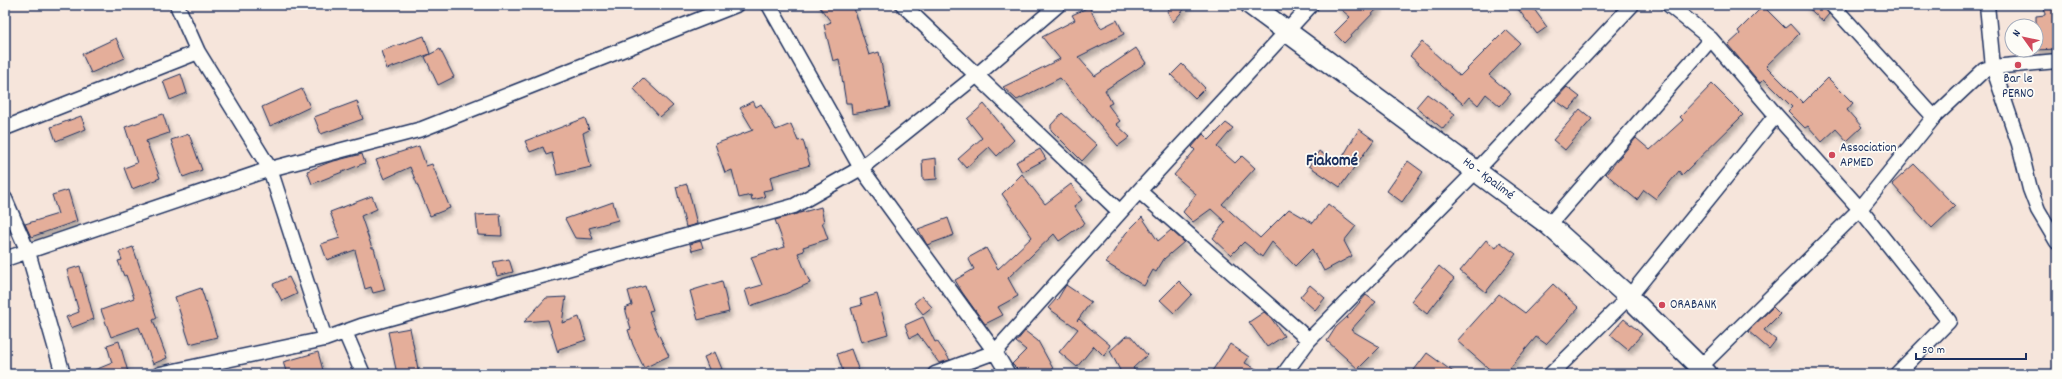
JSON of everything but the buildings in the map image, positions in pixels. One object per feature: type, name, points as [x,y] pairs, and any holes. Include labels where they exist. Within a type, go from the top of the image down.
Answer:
[{"type":"main road","name":"Ho - Kpalimé","points":[[1251,5],[1477,170],[1549,225],[1629,297],[1700,372]]},
{"type":"street","points":[[178,5],[198,52],[270,169],[325,339]]},
{"type":"street","points":[[5,259],[270,169],[422,129],[736,5]]},
{"type":"street","points":[[769,5],[861,168],[995,352],[1008,374]]},
{"type":"street","points":[[903,5],[1120,212]]},
{"type":"street","points":[[935,374],[995,352],[1139,191],[1311,5]]},
{"type":"street","points":[[1284,374],[1309,340],[1477,170],[1632,5]]},
{"type":"street","points":[[1669,5],[1711,39],[1776,115],[1860,209],[1949,321],[1898,374]]},
{"type":"street","points":[[1832,5],[1934,117]]},
{"type":"street","points":[[1987,5],[1993,67],[2019,144],[2030,189],[2038,210],[2057,242]]},
{"type":"street","points":[[160,374],[325,339],[345,332],[794,206],[861,168],[977,75],[1051,7]]},
{"type":"street","points":[[1549,225],[1711,39]]},
{"type":"street","points":[[5,128],[198,52]]},
{"type":"street","points":[[1700,372],[1860,209],[1934,117],[1984,70],[1993,67],[2057,61]]},
{"type":"street","points":[[1551,374],[1629,297],[1776,115]]},
{"type":"street","points":[[1139,191],[1309,340]]},
{"type":"street","points":[[5,199],[28,252],[63,374]]},
{"type":"street","points":[[345,332],[363,374]]},
{"type":"place","name":"Bar le PERNO","points":[[2018,65]]},
{"type":"place","name":"Association APMED","points":[[1832,155]]},
{"type":"place","name":"ORABANK","points":[[1662,305]]},
{"type":"district","name":"Fiakomé","points":[[1332,162]]}]
